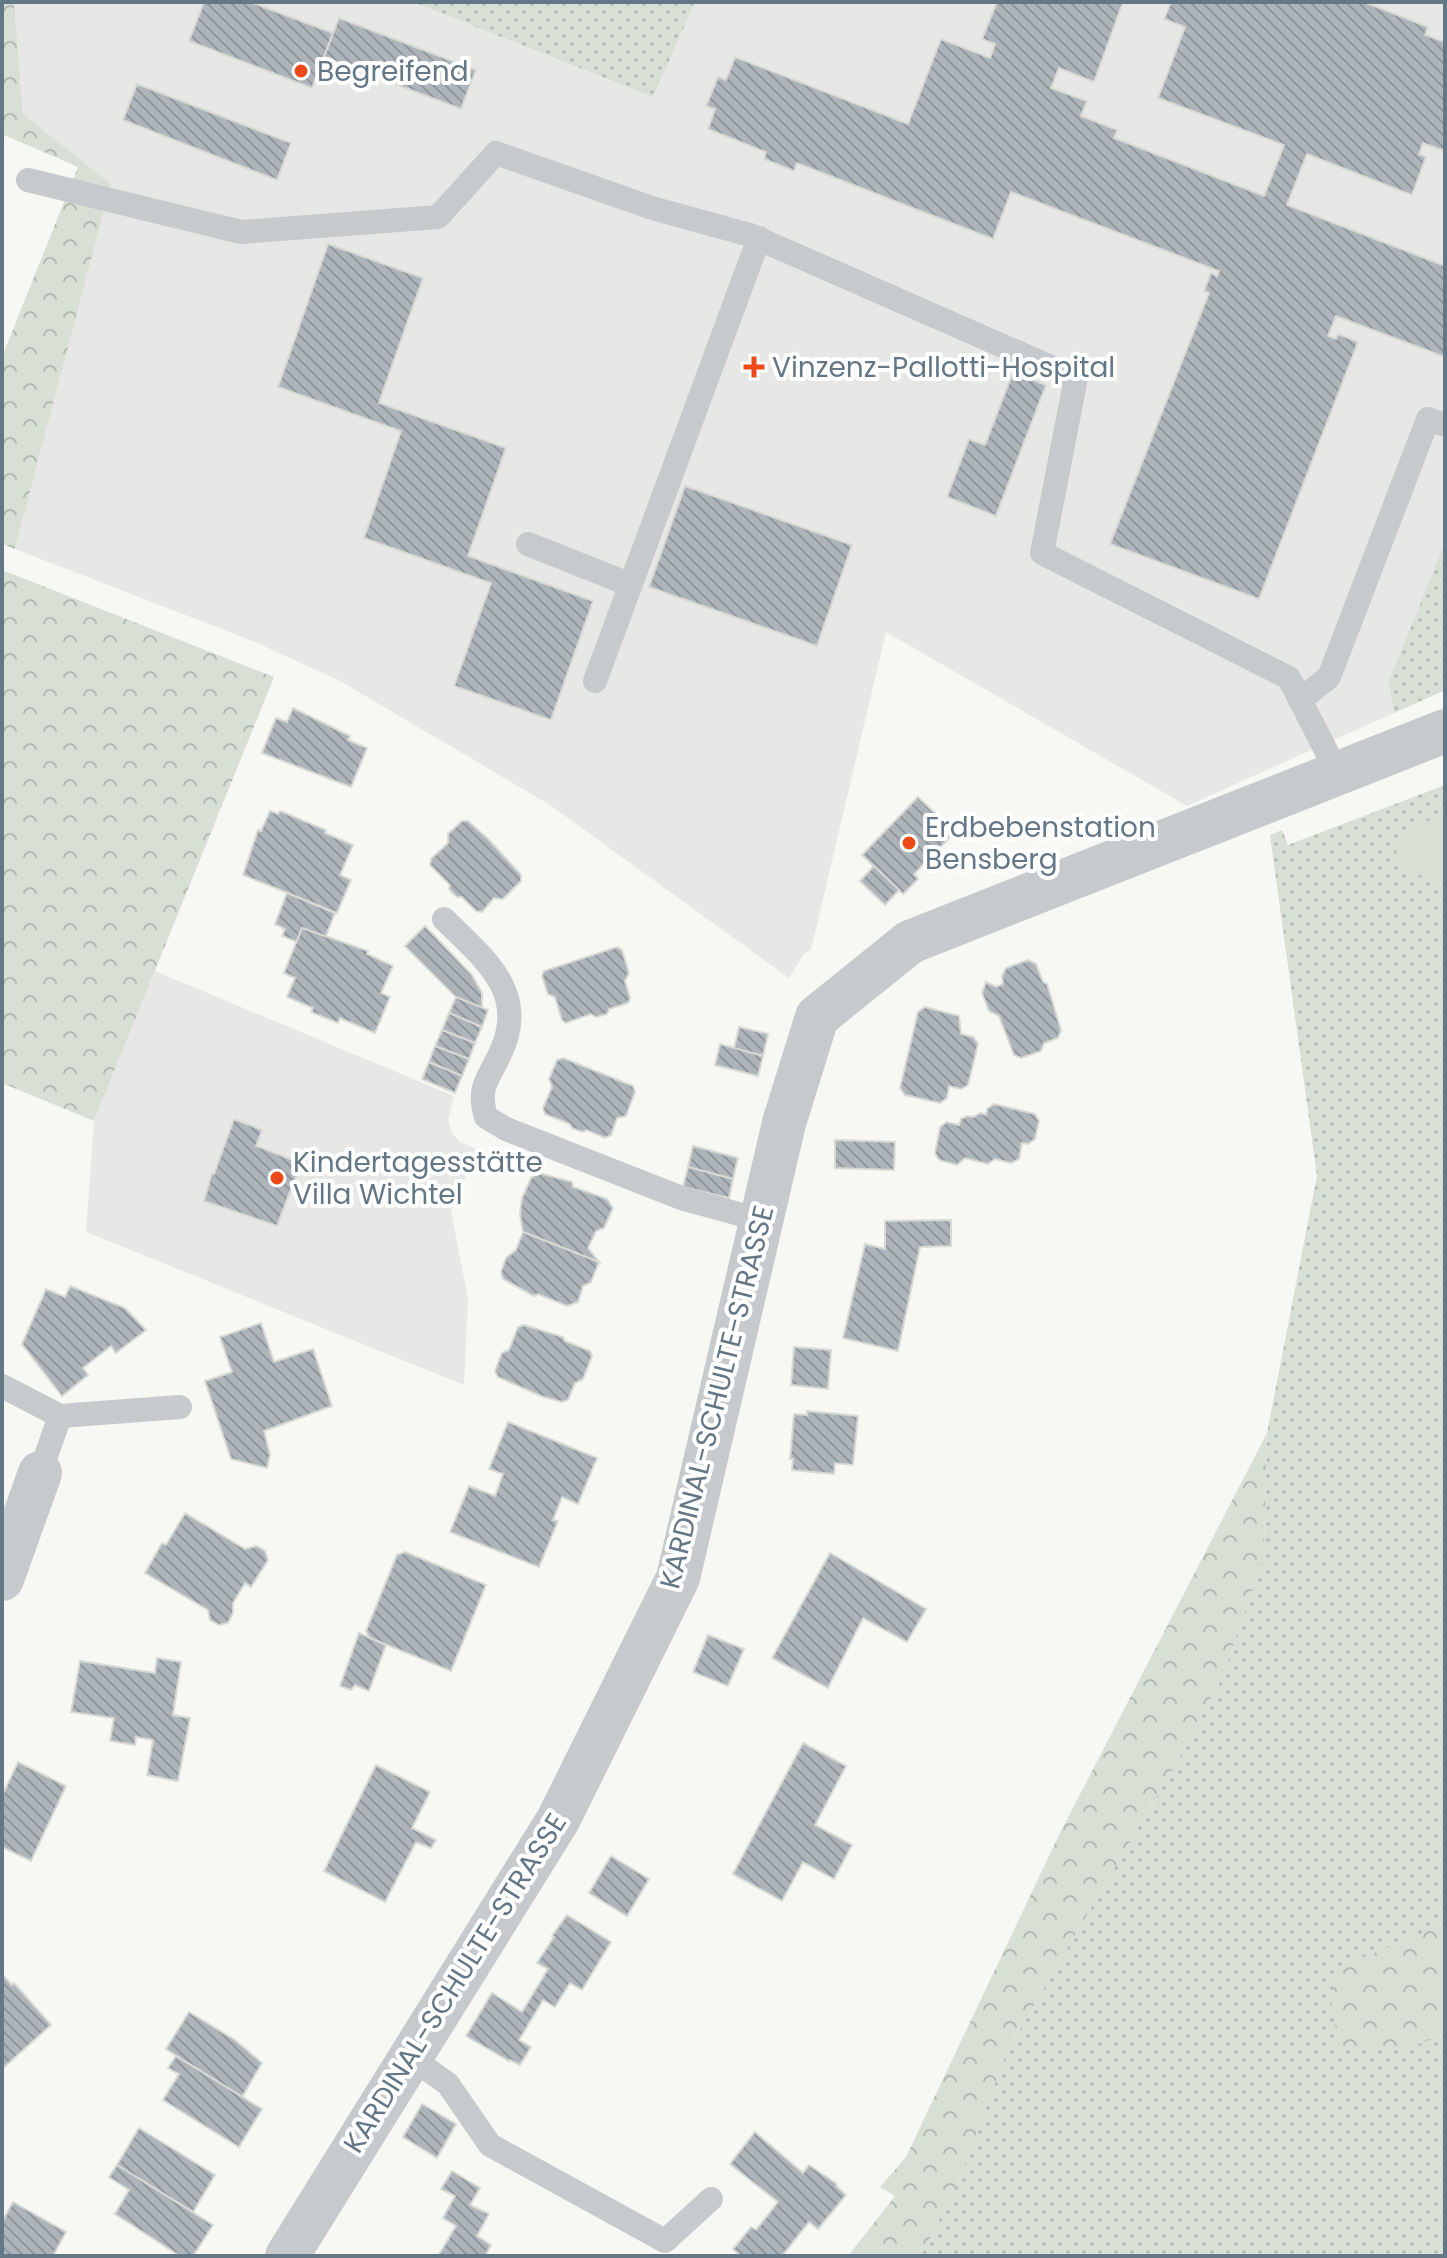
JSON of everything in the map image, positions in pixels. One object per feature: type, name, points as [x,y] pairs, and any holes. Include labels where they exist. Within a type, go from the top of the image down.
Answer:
[{"type":"street","points":[[1338,774],[1445,731]]},
{"type":"street","name":"KARDINAL-SCHULTE-STRASSE","points":[[287,2256],[558,1820],[678,1578],[784,1123],[817,1017],[910,942],[1338,774]]},
{"type":"street","points":[[2,1579],[40,1473]]},
{"type":"lane","points":[[28,180],[241,232],[438,217],[496,153],[652,208],[759,238],[1076,378],[1042,553],[1289,678],[1338,774]]},
{"type":"lane","points":[[595,681],[759,238]]},
{"type":"lane","points":[[1300,700],[1329,677],[1428,419],[1445,425]]},
{"type":"lane","points":[[528,544],[631,585]]},
{"type":"lane","points":[[444,919],[488,963],[507,993],[510,1022],[502,1051],[487,1077],[481,1100],[486,1117],[506,1129],[684,1199],[761,1220]]},
{"type":"lane","points":[[2,1386],[60,1416],[180,1407]]},
{"type":"lane","points":[[40,1473],[60,1416]]},
{"type":"lane","points":[[410,2057],[448,2084],[490,2145],[665,2241],[711,2199]]},
{"type":"shaded area","name":"Vinzenz-Pallotti-Hospital","points":[[14,2],[413,2],[653,97],[695,2],[1445,2],[1445,690],[1187,806],[886,632],[811,950],[804,954],[789,978],[550,805],[340,681],[255,642],[15,549],[111,184],[23,114]]},
{"type":"shaded area","name":"Kindertagesstätte Villa Wichtel","points":[[155,971],[454,1096],[448,1120],[452,1132],[460,1142],[477,1149],[451,1211],[468,1299],[464,1385],[86,1232],[94,1121]]},
{"type":"green space","points":[[2,2],[14,2],[23,114],[111,184],[15,549],[2,544],[2,357],[78,167],[2,134]]},
{"type":"green space","points":[[413,2],[695,2],[653,97]]},
{"type":"green space","points":[[1445,543],[1445,690],[1394,713],[1389,681]]},
{"type":"green space","points":[[2,570],[274,677],[94,1121],[2,1083]]},
{"type":"green space","points":[[1445,785],[1445,2256],[921,2256],[958,2182],[1008,2049],[1182,1753],[1223,1676],[1264,1555],[1267,1433],[1317,1176],[1270,835],[1282,830],[1288,845]]},
{"type":"green space","points":[[1445,814],[1445,878],[1424,876],[1405,868],[1396,854],[1398,845],[1415,828]]},
{"type":"green space","points":[[1267,1433],[1264,1555],[1223,1676],[1182,1753],[1008,2049],[958,2182],[921,2256],[848,2256],[895,2196],[880,2187],[906,2157],[1058,1837]]},
{"type":"green space","points":[[1445,1924],[1445,2034],[1401,2051],[1339,2047],[1331,1998],[1342,1966]]},
{"type":"building","points":[[204,2],[250,2],[333,33],[312,88],[189,41]]},
{"type":"building","points":[[997,2],[1123,2],[1094,82],[1059,68],[1051,88],[1087,101],[1081,116],[1117,130],[1114,138],[1264,196],[1284,145],[1158,98],[1185,27],[1164,19],[1171,2],[1364,2],[1428,27],[1425,35],[1445,42],[1445,151],[1423,143],[1419,154],[1426,157],[1412,195],[1307,154],[1287,205],[1445,266],[1445,357],[1336,316],[1328,336],[1336,339],[1338,334],[1358,342],[1259,599],[1110,544],[1209,293],[1204,291],[1211,273],[1217,276],[1219,271],[1011,192],[993,239],[797,163],[794,171],[764,159],[766,152],[708,129],[715,109],[706,106],[718,77],[726,80],[735,57],[908,124],[941,39],[990,58],[995,44],[982,39]]},
{"type":"building","points":[[339,18],[476,70],[461,109],[324,57]]},
{"type":"building","points":[[137,84],[291,143],[277,180],[123,120]]},
{"type":"building","points":[[328,244],[423,278],[379,403],[506,448],[468,556],[593,601],[551,720],[454,686],[491,583],[364,538],[401,431],[278,387]]},
{"type":"building","points":[[1013,372],[1046,385],[996,516],[947,497],[969,439],[985,445]]},
{"type":"building","points":[[685,486],[852,545],[817,646],[649,587]]},
{"type":"building","points":[[293,708],[350,736],[348,740],[367,748],[351,787],[262,753],[276,718],[287,722]]},
{"type":"building","name":"Erdbebenstation Bensberg","points":[[918,797],[955,832],[914,874],[918,879],[903,894],[862,855]]},
{"type":"building","points":[[270,811],[278,814],[280,811],[353,845],[340,875],[351,880],[337,913],[243,875],[258,830],[261,831]]},
{"type":"building","points":[[462,821],[468,821],[488,839],[521,875],[521,881],[503,899],[494,898],[482,912],[476,911],[462,897],[457,897],[430,865],[431,859],[448,843],[448,834]]},
{"type":"building","points":[[874,866],[899,890],[885,905],[860,881]]},
{"type":"building","points":[[287,893],[335,913],[325,938],[302,928],[297,942],[282,936],[285,929],[275,924]]},
{"type":"building","points":[[425,926],[472,975],[482,993],[482,1008],[456,997],[405,946]]},
{"type":"building","points":[[302,928],[368,951],[367,954],[393,966],[381,993],[390,997],[375,1033],[340,1018],[338,1023],[311,1012],[313,1008],[287,997],[295,978],[284,973]]},
{"type":"building","points":[[617,947],[622,950],[629,973],[625,981],[630,998],[628,1003],[609,1009],[607,1014],[596,1017],[591,1014],[566,1023],[562,1020],[555,997],[548,994],[542,976],[544,971]]},
{"type":"building","points":[[1028,960],[1036,964],[1043,982],[1047,984],[1061,1030],[1058,1038],[1044,1043],[1041,1051],[1021,1058],[1014,1055],[999,1016],[989,1011],[982,993],[986,982],[996,987],[1003,984],[1002,976],[1006,968]]},
{"type":"building","points":[[456,997],[488,1010],[482,1027],[449,1013]]},
{"type":"building","points":[[925,1007],[959,1016],[961,1034],[973,1037],[978,1044],[968,1085],[961,1089],[949,1086],[947,1098],[940,1103],[905,1095],[900,1088],[918,1012]]},
{"type":"building","points":[[449,1013],[482,1027],[475,1043],[442,1030]]},
{"type":"building","points":[[739,1027],[768,1034],[763,1056],[734,1049]]},
{"type":"building","points":[[442,1030],[475,1043],[469,1059],[435,1046]]},
{"type":"building","points":[[720,1044],[763,1056],[758,1076],[715,1065]]},
{"type":"building","points":[[435,1046],[469,1059],[462,1076],[429,1062]]},
{"type":"building","points":[[563,1058],[633,1086],[635,1092],[626,1116],[617,1118],[611,1135],[605,1138],[587,1130],[582,1132],[545,1114],[543,1108],[552,1087],[549,1079],[557,1060]]},
{"type":"building","points":[[429,1062],[462,1076],[455,1093],[422,1079]]},
{"type":"building","points":[[994,1104],[1035,1114],[1039,1121],[1035,1139],[1028,1144],[1022,1143],[1019,1159],[1011,1163],[995,1159],[988,1164],[965,1158],[957,1165],[939,1160],[935,1153],[940,1127],[947,1122],[959,1125],[961,1119],[967,1116],[986,1115],[987,1109]]},
{"type":"building","points":[[234,1119],[262,1130],[256,1146],[301,1163],[277,1226],[204,1201]]},
{"type":"building","points":[[835,1140],[895,1142],[894,1170],[835,1168]]},
{"type":"building","points":[[693,1146],[738,1158],[733,1179],[688,1167]]},
{"type":"building","points":[[688,1167],[733,1179],[729,1198],[683,1187]]},
{"type":"building","points":[[539,1173],[572,1182],[573,1187],[607,1199],[613,1208],[604,1228],[596,1231],[588,1248],[599,1262],[523,1232],[520,1214],[522,1198],[531,1178]]},
{"type":"building","points":[[951,1220],[951,1246],[920,1247],[898,1351],[843,1338],[865,1244],[885,1249],[885,1221]]},
{"type":"building","points":[[523,1232],[599,1262],[591,1282],[583,1286],[578,1302],[567,1306],[538,1294],[534,1296],[503,1279],[501,1272],[506,1258],[516,1250]]},
{"type":"building","points":[[70,1286],[125,1308],[146,1330],[116,1353],[111,1346],[83,1368],[88,1375],[62,1396],[22,1344],[46,1289],[65,1297]]},
{"type":"building","points":[[261,1323],[274,1362],[313,1349],[332,1406],[264,1431],[270,1455],[267,1468],[231,1459],[205,1381],[232,1372],[220,1337]]},
{"type":"building","points":[[524,1325],[563,1337],[565,1341],[590,1351],[592,1356],[583,1379],[575,1383],[568,1400],[562,1402],[541,1396],[498,1377],[495,1371],[502,1353],[509,1350],[518,1327]]},
{"type":"building","points":[[794,1347],[831,1350],[828,1389],[791,1385]]},
{"type":"building","points":[[807,1411],[858,1416],[853,1465],[835,1463],[834,1474],[792,1470],[794,1414],[807,1415]]},
{"type":"building","points":[[508,1422],[597,1458],[578,1504],[562,1497],[553,1520],[558,1521],[539,1567],[450,1532],[469,1486],[495,1496],[503,1474],[489,1469]]},
{"type":"building","points":[[185,1513],[245,1549],[257,1546],[265,1551],[268,1560],[251,1587],[245,1583],[233,1603],[233,1613],[228,1623],[219,1625],[210,1620],[208,1610],[145,1573],[162,1543],[166,1545]]},
{"type":"building","points":[[405,1552],[486,1585],[451,1671],[370,1638],[366,1631],[397,1555]]},
{"type":"building","points":[[830,1553],[926,1609],[907,1642],[863,1618],[828,1688],[772,1658]]},
{"type":"building","points":[[359,1633],[386,1645],[369,1691],[355,1685],[351,1690],[340,1686]]},
{"type":"building","points":[[708,1635],[744,1649],[728,1686],[693,1672]]},
{"type":"building","points":[[157,1658],[181,1662],[173,1715],[190,1718],[178,1781],[147,1775],[153,1740],[136,1737],[135,1745],[110,1741],[114,1718],[71,1712],[80,1661],[155,1673]]},
{"type":"building","points":[[803,1743],[846,1766],[815,1825],[852,1845],[834,1879],[803,1862],[782,1901],[733,1874]]},
{"type":"building","points":[[18,1762],[66,1786],[31,1861],[2,1847],[2,1796]]},
{"type":"building","points":[[376,1765],[430,1792],[412,1828],[436,1840],[431,1848],[416,1842],[385,1902],[324,1871]]},
{"type":"building","points":[[611,1856],[649,1879],[627,1916],[589,1893]]},
{"type":"building","points":[[567,1915],[611,1942],[582,1990],[570,1983],[555,2007],[543,2000],[519,2040],[531,2047],[520,2065],[466,2036],[492,1993],[522,2012],[548,1969],[537,1963]]},
{"type":"building","points":[[2,1974],[12,1985],[14,1983],[51,2025],[2,2069]]},
{"type":"building","points":[[189,2012],[235,2040],[262,2063],[242,2097],[166,2049]]},
{"type":"building","points":[[176,2056],[262,2109],[239,2147],[163,2100],[179,2074],[168,2068]]},
{"type":"building","points":[[422,2104],[456,2124],[437,2158],[403,2137]]},
{"type":"building","points":[[139,2128],[215,2175],[193,2212],[117,2165]]},
{"type":"building","points":[[755,2132],[803,2173],[809,2165],[837,2184],[846,2195],[818,2229],[809,2222],[782,2256],[741,2256],[733,2249],[751,2227],[756,2230],[778,2202],[730,2164]]},
{"type":"building","points":[[117,2165],[213,2225],[193,2256],[180,2256],[115,2214],[129,2190],[109,2177]]},
{"type":"building","points":[[452,2171],[480,2188],[470,2205],[489,2214],[477,2236],[491,2245],[485,2256],[438,2256],[456,2226],[443,2218],[455,2196],[441,2189]]},
{"type":"building","points":[[13,2202],[66,2232],[53,2256],[2,2256],[2,2222]]},
{"type":"place","name":"Begreifend","points":[[301,71]]},
{"type":"place","name":"Vinzenz-Pallotti-Hospital","points":[[754,367]]},
{"type":"place","name":"Erdbebenstation Bensberg","points":[[909,843]]},
{"type":"place","name":"Kindertagesstätte Villa Wichtel","points":[[277,1178]]}]
